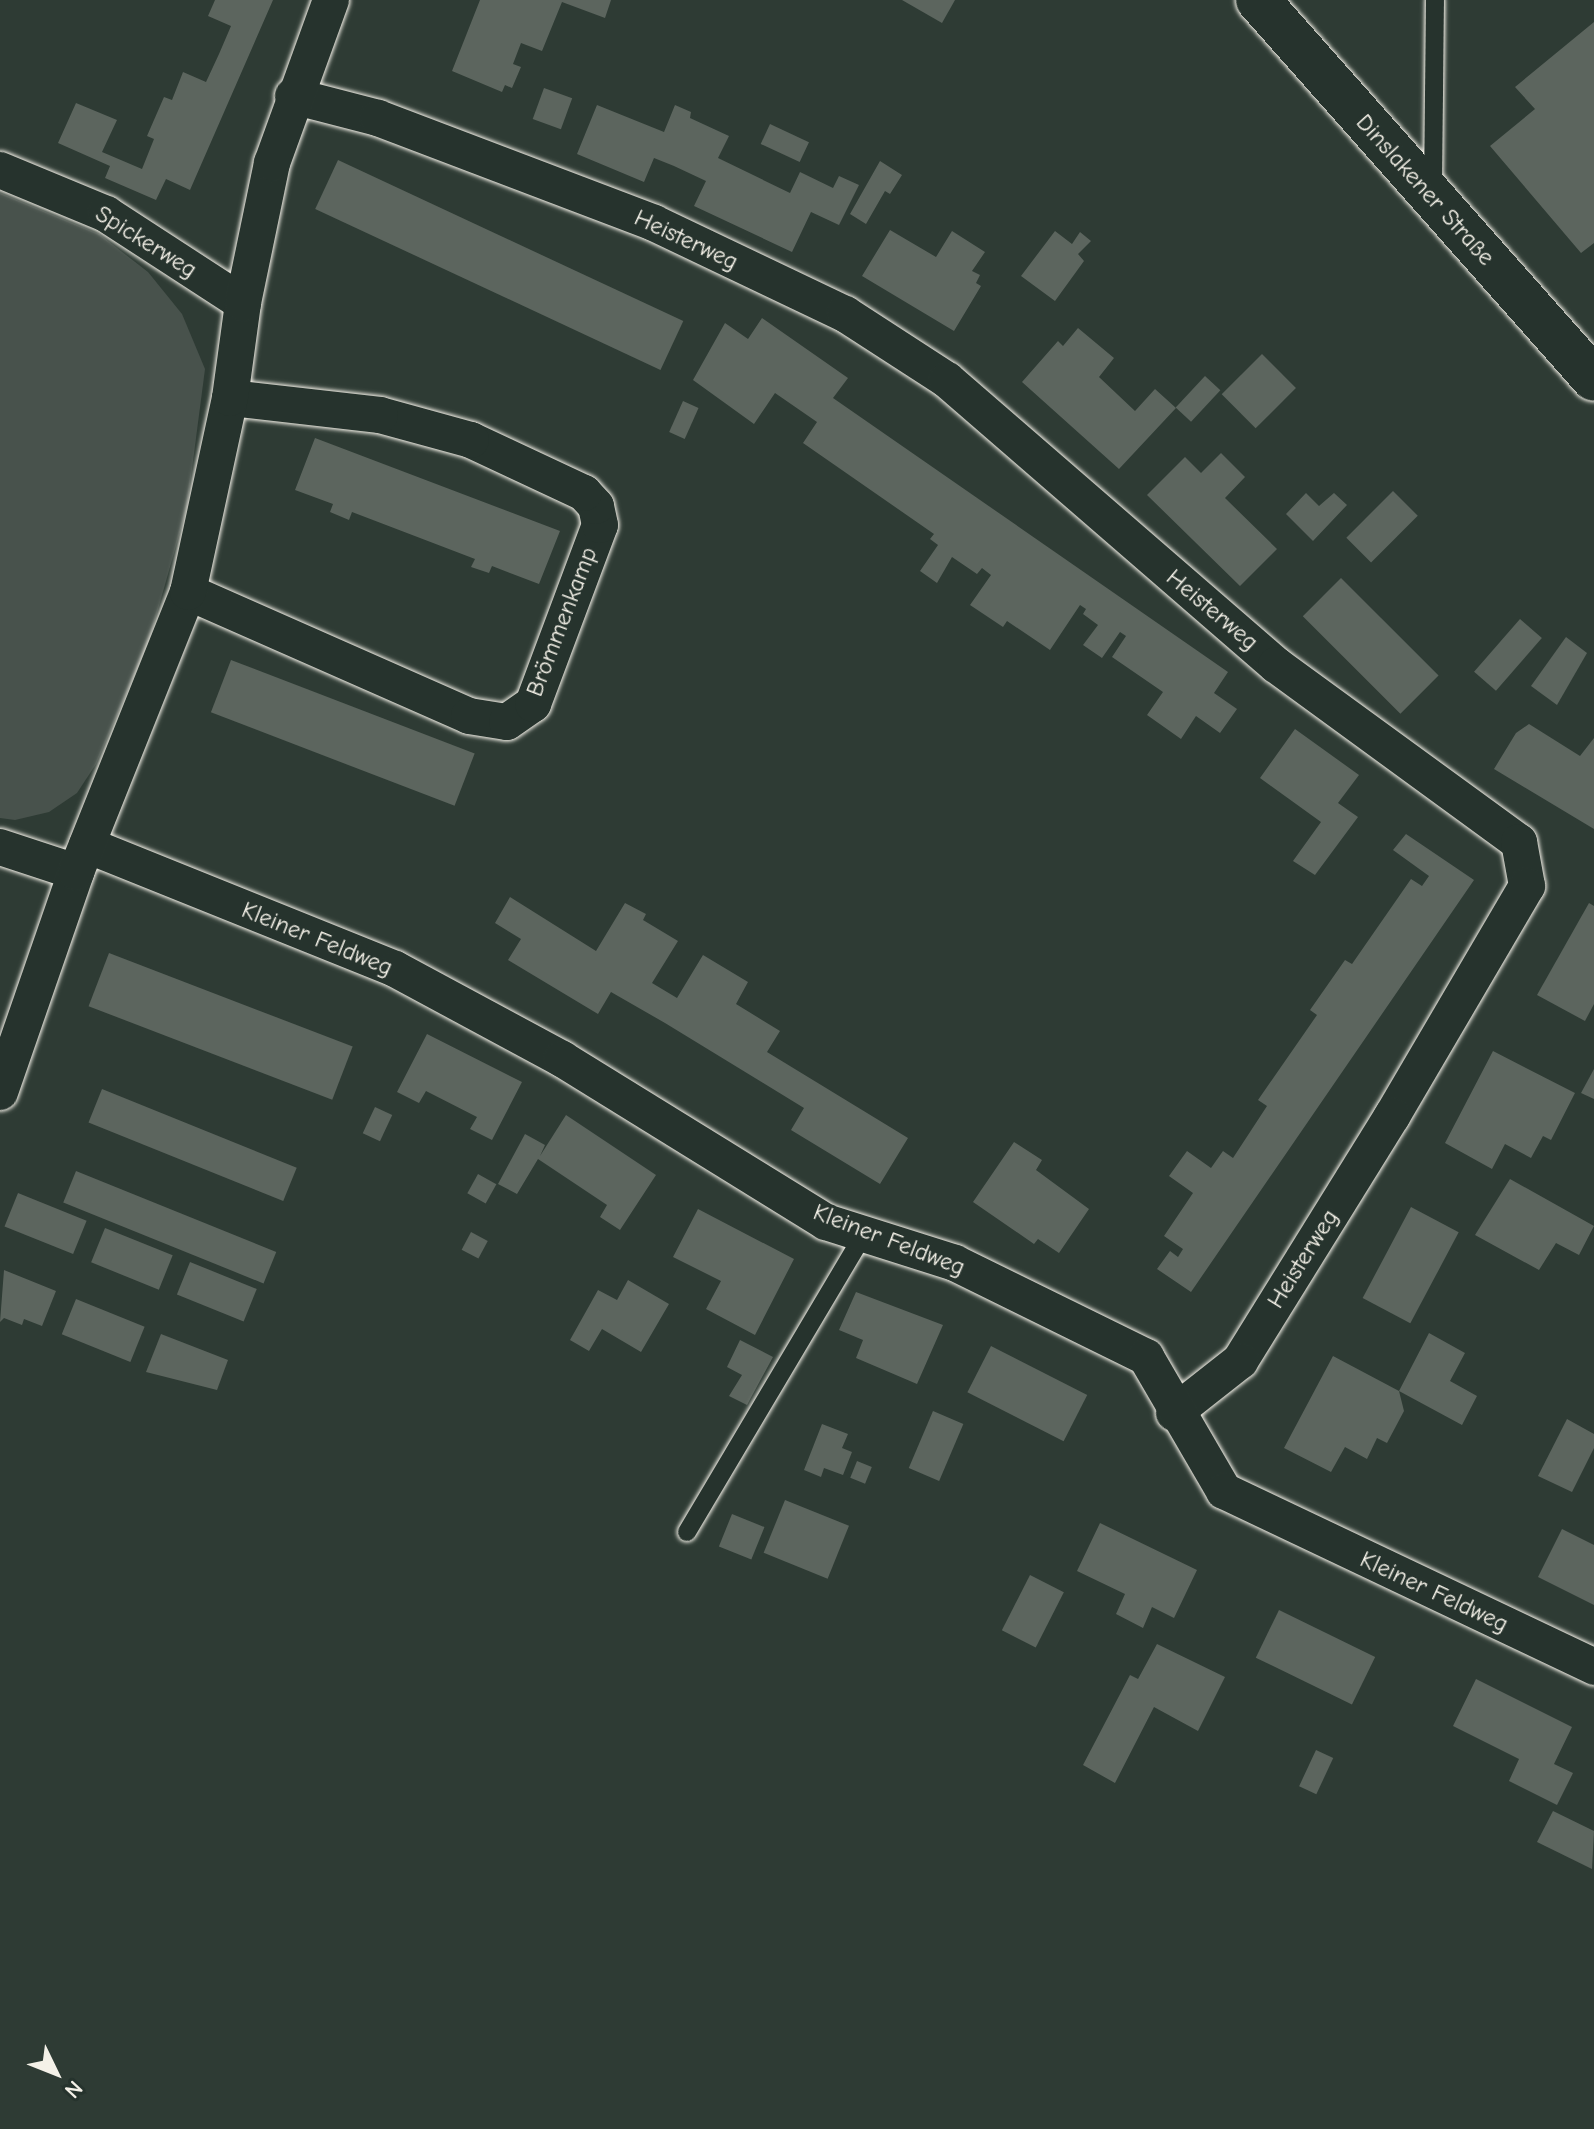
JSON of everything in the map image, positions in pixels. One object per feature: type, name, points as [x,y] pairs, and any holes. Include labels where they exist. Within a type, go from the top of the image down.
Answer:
[{"type":"main road","name":"Dinslakener Straße","points":[[1258,0],[1594,379]]},
{"type":"street","points":[[1,1083],[82,859],[188,592],[230,398],[243,303],[272,163],[293,96],[331,0]]},
{"type":"street","name":"Heisterweg","points":[[293,96],[378,118],[654,223],[845,314],[947,380],[1276,665],[1519,842],[1527,886],[1392,1116],[1240,1361],[1174,1413]]},
{"type":"street","name":"Spickerweg","points":[[0,170],[106,214],[243,303]]},
{"type":"street","name":"Brömmenkamp","points":[[188,592],[469,716],[507,722],[533,704],[600,525],[596,506],[584,493],[471,440],[380,415],[230,398]]},
{"type":"street","name":"Kleiner Feldweg","points":[[0,847],[82,859],[395,969],[562,1059],[826,1222],[955,1263],[1146,1357],[1174,1413],[1224,1491],[1594,1667]]},
{"type":"lane","points":[[1433,199],[1435,0]]},
{"type":"lane","points":[[687,1532],[864,1234]]},
{"type":"shaded area","points":[[0,193],[99,234],[148,272],[182,314],[205,369],[187,507],[149,641],[96,764],[77,793],[49,812],[15,820],[0,818]]},
{"type":"building","points":[[215,0],[273,0],[190,190],[166,179],[156,200],[105,178],[110,166],[58,143],[76,103],[117,120],[102,152],[142,169],[154,139],[147,136],[164,97],[172,100],[183,72],[206,82],[219,54],[231,26],[208,16]]},
{"type":"building","points":[[480,0],[611,0],[605,18],[562,2],[542,51],[521,43],[513,64],[521,67],[512,88],[505,85],[502,92],[452,71]]},
{"type":"building","points":[[902,0],[955,0],[942,23]]},
{"type":"building","points":[[1594,22],[1594,243],[1581,253],[1490,146],[1535,109],[1515,87]]},
{"type":"building","points":[[544,88],[572,98],[561,129],[533,119]]},
{"type":"building","points":[[597,105],[664,132],[675,105],[691,112],[690,118],[729,136],[718,158],[790,193],[800,172],[833,188],[839,176],[859,185],[839,225],[811,212],[792,252],[694,206],[706,181],[674,166],[654,158],[644,182],[577,154]]},
{"type":"building","points":[[770,124],[809,142],[800,162],[761,144]]},
{"type":"building","points":[[338,160],[683,321],[660,370],[315,209]]},
{"type":"building","points":[[880,161],[902,175],[890,194],[885,191],[866,224],[850,214]]},
{"type":"building","points":[[890,230],[936,257],[952,231],[985,252],[972,271],[980,275],[976,283],[981,286],[954,331],[862,276]]},
{"type":"building","points":[[1055,231],[1072,244],[1080,232],[1091,241],[1078,254],[1084,261],[1055,301],[1021,276]]},
{"type":"building","points":[[762,318],[848,378],[833,398],[1228,672],[1214,693],[1237,709],[1220,733],[1196,716],[1181,739],[1147,715],[1163,692],[1112,657],[1126,636],[1120,632],[1102,658],[1083,645],[1098,625],[1083,614],[1086,609],[1080,605],[1050,650],[1007,621],[1003,627],[970,605],[991,575],[982,568],[977,574],[952,557],[937,583],[920,571],[938,545],[930,539],[934,534],[803,443],[817,422],[775,393],[754,424],[693,380],[725,323],[748,339]]},
{"type":"building","points":[[1078,328],[1114,358],[1099,377],[1135,411],[1155,389],[1176,408],[1119,469],[1022,382],[1058,341],[1063,346]]},
{"type":"building","points":[[1262,354],[1296,388],[1256,428],[1222,394]]},
{"type":"building","points":[[1205,376],[1220,390],[1191,422],[1176,407]]},
{"type":"building","points":[[683,401],[699,408],[685,439],[669,432]]},
{"type":"building","points":[[315,438],[560,531],[539,584],[492,566],[489,573],[471,567],[475,559],[352,512],[349,520],[330,512],[333,504],[295,490]]},
{"type":"building","points":[[1221,453],[1245,477],[1225,498],[1277,549],[1240,586],[1147,495],[1185,457],[1201,473]]},
{"type":"building","points":[[1393,491],[1418,516],[1371,562],[1346,538]]},
{"type":"building","points":[[1306,493],[1319,506],[1334,493],[1347,505],[1313,541],[1286,514]]},
{"type":"building","points":[[1341,578],[1439,676],[1400,714],[1303,616]]},
{"type":"building","points":[[1520,619],[1542,638],[1496,691],[1474,672]]},
{"type":"building","points":[[1566,637],[1587,653],[1557,705],[1531,686]]},
{"type":"building","points":[[231,660],[475,754],[455,806],[211,712]]},
{"type":"building","points":[[1529,724],[1580,756],[1594,738],[1594,829],[1494,769],[1516,733]]},
{"type":"building","points":[[1295,729],[1359,775],[1338,803],[1358,817],[1315,875],[1293,861],[1321,822],[1260,778]]},
{"type":"building","points":[[1406,834],[1474,880],[1191,1292],[1157,1269],[1170,1251],[1178,1257],[1183,1249],[1164,1236],[1193,1193],[1169,1176],[1187,1151],[1211,1168],[1223,1151],[1233,1158],[1267,1106],[1258,1100],[1317,1015],[1310,1010],[1345,960],[1352,964],[1411,879],[1422,886],[1429,876],[1393,850]]},
{"type":"building","points":[[510,897],[596,951],[625,903],[646,914],[643,920],[678,941],[652,983],[677,998],[703,955],[748,982],[736,1004],[780,1031],[767,1052],[908,1138],[880,1184],[791,1130],[804,1108],[665,1023],[611,992],[598,1014],[508,960],[521,939],[495,923]]},
{"type":"building","points":[[1589,903],[1594,906],[1594,1004],[1585,1021],[1537,995]]},
{"type":"building","points":[[109,953],[353,1047],[332,1100],[89,1006]]},
{"type":"building","points":[[427,1034],[522,1082],[492,1140],[470,1129],[477,1117],[426,1091],[419,1103],[397,1092]]},
{"type":"building","points":[[1493,1051],[1575,1093],[1551,1140],[1543,1136],[1531,1158],[1505,1144],[1492,1169],[1445,1143]]},
{"type":"building","points":[[1594,1069],[1594,1099],[1581,1093]]},
{"type":"building","points":[[102,1089],[297,1168],[283,1201],[89,1122]]},
{"type":"building","points":[[375,1107],[392,1115],[380,1141],[363,1133]]},
{"type":"building","points":[[566,1115],[656,1175],[620,1230],[600,1217],[607,1205],[538,1159],[517,1194],[498,1184],[525,1134],[545,1145],[540,1156]]},
{"type":"building","points":[[1014,1142],[1042,1160],[1036,1170],[1089,1209],[1059,1253],[1038,1239],[1034,1244],[973,1202]]},
{"type":"building","points":[[76,1171],[276,1252],[264,1283],[63,1203]]},
{"type":"building","points":[[478,1174],[496,1184],[486,1203],[467,1193]]},
{"type":"building","points":[[1510,1179],[1594,1226],[1579,1255],[1556,1243],[1539,1270],[1475,1235]]},
{"type":"building","points":[[18,1193],[87,1221],[73,1254],[5,1226]]},
{"type":"building","points":[[1411,1207],[1459,1232],[1410,1323],[1363,1298]]},
{"type":"building","points":[[698,1209],[794,1259],[755,1335],[706,1309],[721,1281],[673,1257]]},
{"type":"building","points":[[105,1228],[173,1255],[159,1290],[91,1262]]},
{"type":"building","points":[[471,1232],[488,1241],[478,1259],[462,1250]]},
{"type":"building","points":[[190,1262],[257,1289],[244,1321],[177,1294]]},
{"type":"building","points":[[4,1270],[56,1291],[42,1326],[24,1319],[22,1325],[4,1318],[0,1322]]},
{"type":"building","points":[[628,1280],[669,1304],[641,1352],[602,1329],[589,1351],[570,1340],[598,1290],[617,1300]]},
{"type":"building","points":[[856,1292],[943,1325],[917,1384],[856,1358],[863,1340],[839,1330]]},
{"type":"building","points":[[76,1299],[145,1327],[130,1362],[62,1334]]},
{"type":"building","points":[[1429,1333],[1465,1353],[1450,1381],[1477,1396],[1462,1425],[1399,1391]]},
{"type":"building","points":[[161,1334],[228,1360],[217,1390],[146,1372]]},
{"type":"building","points":[[740,1340],[773,1357],[747,1405],[729,1396],[742,1375],[727,1367]]},
{"type":"building","points":[[991,1346],[1087,1395],[1064,1441],[967,1392]]},
{"type":"building","points":[[1333,1356],[1399,1391],[1404,1411],[1387,1443],[1377,1438],[1367,1459],[1345,1447],[1331,1472],[1284,1448]]},
{"type":"building","points":[[933,1411],[963,1424],[939,1481],[909,1468]]},
{"type":"building","points":[[1567,1419],[1594,1434],[1594,1448],[1572,1492],[1538,1476]]},
{"type":"building","points":[[822,1424],[848,1434],[842,1448],[852,1452],[843,1475],[824,1468],[821,1477],[804,1470]]},
{"type":"building","points":[[857,1461],[872,1467],[865,1484],[850,1478]]},
{"type":"building","points":[[785,1500],[849,1526],[828,1579],[764,1553]]},
{"type":"building","points":[[732,1514],[764,1527],[751,1560],[719,1546]]},
{"type":"building","points":[[1100,1523],[1197,1570],[1174,1618],[1152,1607],[1143,1628],[1116,1614],[1125,1594],[1077,1571]]},
{"type":"building","points":[[1562,1529],[1594,1545],[1594,1605],[1538,1577]]},
{"type":"building","points":[[1030,1575],[1064,1592],[1036,1647],[1002,1630]]},
{"type":"building","points":[[1279,1610],[1375,1657],[1352,1705],[1256,1658]]},
{"type":"building","points":[[1157,1644],[1225,1677],[1198,1731],[1154,1707],[1115,1783],[1083,1765],[1130,1675],[1138,1679]]},
{"type":"building","points":[[1476,1679],[1572,1727],[1554,1764],[1573,1773],[1557,1805],[1509,1781],[1519,1759],[1453,1726]]},
{"type":"building","points":[[1316,1750],[1333,1758],[1316,1794],[1299,1786]]},
{"type":"building","points":[[1553,1811],[1594,1831],[1592,1869],[1537,1842]]}]
